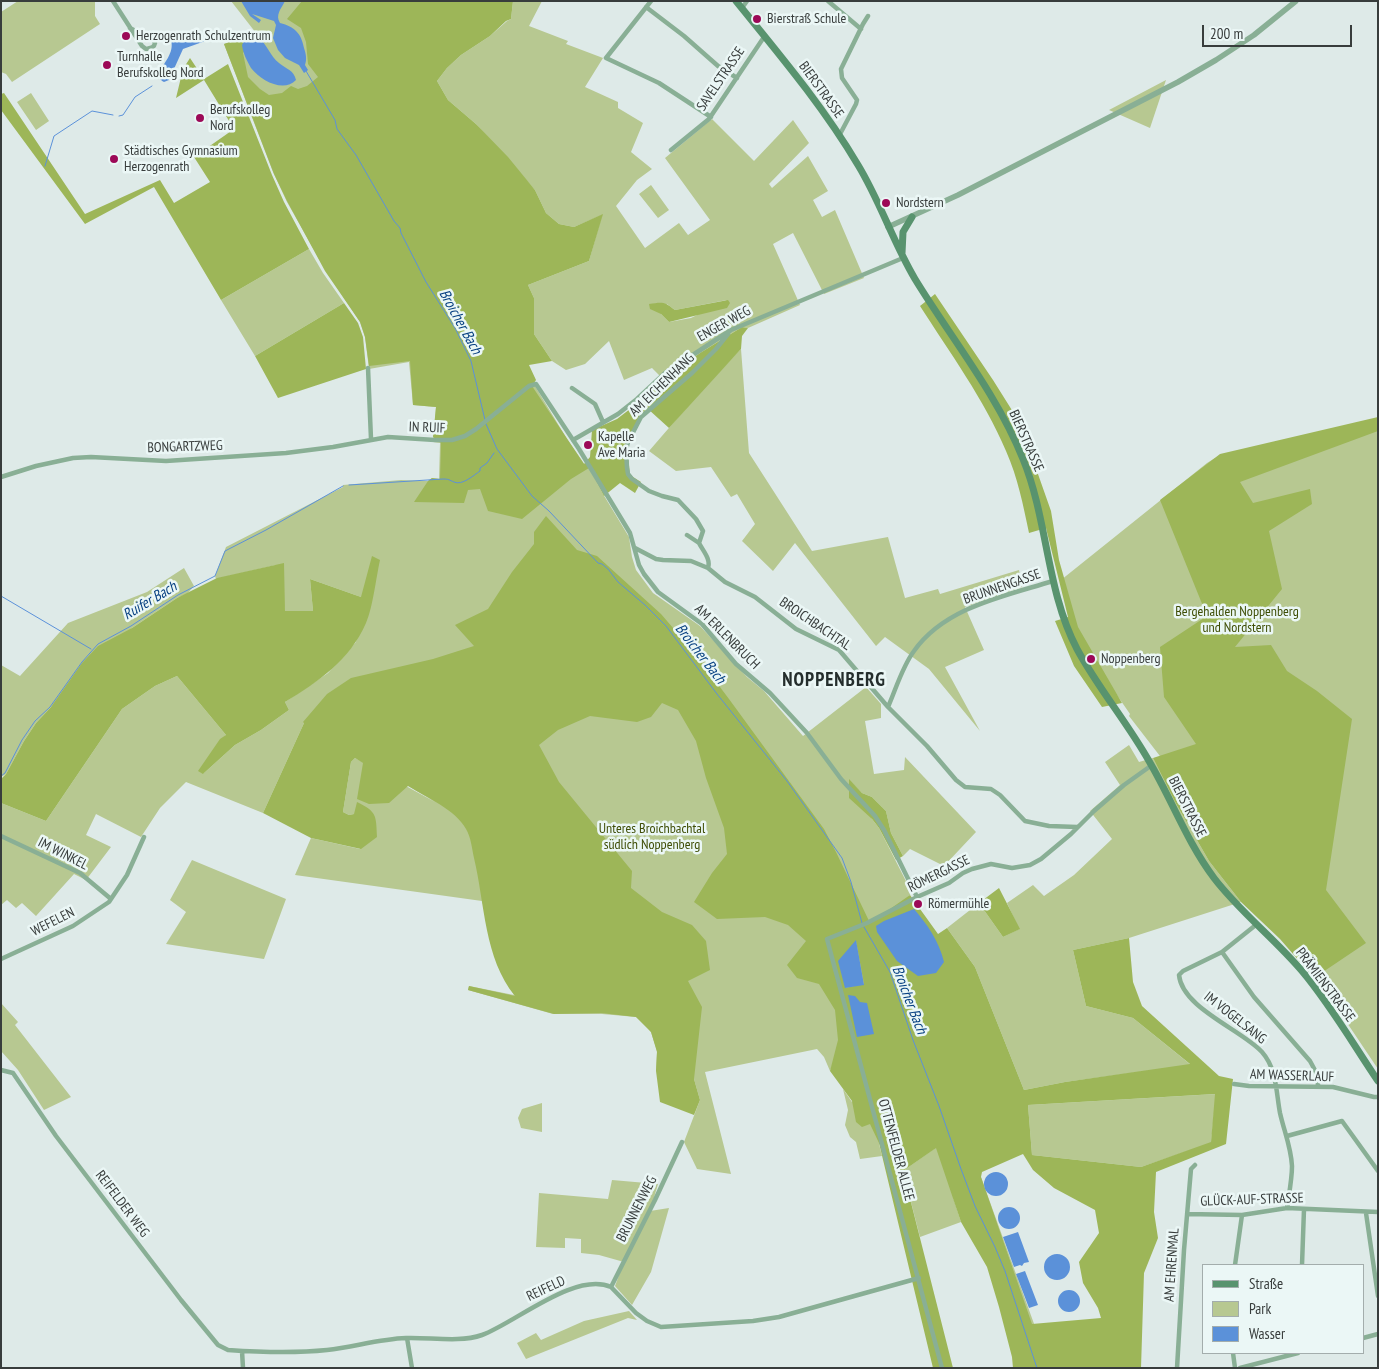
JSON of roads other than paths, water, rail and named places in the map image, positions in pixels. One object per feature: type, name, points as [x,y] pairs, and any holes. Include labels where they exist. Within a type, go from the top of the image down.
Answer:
[{"type":"main road","name":"BIERSTRASSE","points":[[736,1],[807,89],[839,136],[872,190],[902,257],[990,395],[1014,438],[1032,484],[1053,582],[1065,621],[1077,650],[1152,765],[1198,855],[1214,878],[1245,912]]},
{"type":"main road","points":[[902,257],[903,232],[912,217]]},
{"type":"main road","name":"PRÄMIENSTRASSE","points":[[1245,912],[1314,986],[1378,1081]]},
{"type":"street","points":[[113,1],[130,28],[142,46],[146,49],[154,46],[155,43],[152,37],[130,28]]},
{"type":"street","points":[[651,1],[606,58],[659,83],[711,117]]},
{"type":"street","points":[[742,8],[747,1]]},
{"type":"street","points":[[828,1],[861,29]]},
{"type":"street","points":[[888,227],[912,217],[1178,82],[1254,35],[1296,1]]},
{"type":"street","points":[[646,7],[684,36],[712,62],[736,78]]},
{"type":"street","points":[[839,136],[856,104],[856,100],[842,78],[841,70],[868,16]]},
{"type":"street","name":"SAVELSTRASSE","points":[[671,150],[711,117],[764,37]]},
{"type":"street","name":"ENGER WEG","points":[[573,440],[618,414],[666,373],[731,330],[902,257]]},
{"type":"street","name":"AM EICHENHANG","points":[[708,568],[708,559],[699,543],[703,531],[696,519],[678,500],[662,496],[632,479],[628,474],[626,450],[641,417],[692,373],[716,349],[731,330]]},
{"type":"street","points":[[368,368],[371,439]]},
{"type":"street","name":"IN RUIF","points":[[371,439],[388,437],[452,440],[465,436],[529,386],[536,384]]},
{"type":"street","name":"AM ERLENBRUCH","points":[[536,384],[630,532],[641,569],[658,592],[702,624],[736,664],[776,699],[806,733],[852,792],[875,816],[884,830],[917,897]]},
{"type":"street","points":[[572,388],[588,395],[595,404],[603,422]]},
{"type":"street","name":"BONGARTZWEG","points":[[1,477],[36,466],[72,458],[90,457],[166,461],[286,453],[352,444],[371,439]]},
{"type":"street","points":[[687,535],[699,543]]},
{"type":"street","name":"BROICHBACHTAL","points":[[635,548],[656,559],[691,561],[708,568],[725,582],[755,597],[796,628],[839,650],[888,707],[965,788],[992,789],[1025,821],[1049,826],[1077,827]]},
{"type":"street","name":"BRUNNENGASSE","points":[[888,707],[903,670],[913,652],[925,637],[938,626],[968,609],[1053,582]]},
{"type":"street","name":"RÖMERGASSE","points":[[827,939],[867,923],[949,883],[963,872],[991,864],[1012,868],[1030,865],[1041,859],[1124,785],[1152,765]]},
{"type":"street","name":"IM WINKEL","points":[[1,836],[80,873],[111,899]]},
{"type":"street","name":"WEFELEN","points":[[1,959],[82,920],[109,902],[127,875],[144,837]]},
{"type":"street","points":[[1258,924],[1222,952],[1254,997],[1310,1060],[1317,1074],[1318,1085]]},
{"type":"street","name":"OTTENFELDER ALLEE","points":[[827,939],[942,1368]]},
{"type":"street","name":"IM VOGELSANG","points":[[1222,952],[1183,971],[1179,976],[1180,982],[1200,1008],[1261,1051],[1271,1067],[1276,1086]]},
{"type":"street","name":"REIFELDER WEG","points":[[1,1070],[13,1073],[56,1136],[181,1300],[218,1345],[228,1350]]},
{"type":"street","name":"AM WASSERLAUF","points":[[1234,1084],[1249,1086],[1318,1085],[1378,1097]]},
{"type":"street","points":[[1276,1086],[1280,1115],[1291,1152],[1292,1168],[1287,1208]]},
{"type":"street","points":[[1287,1136],[1342,1121],[1378,1171]]},
{"type":"street","name":"BRUNNENWEG","points":[[610,1287],[655,1200],[682,1142]]},
{"type":"street","name":"AM EHRENMAL","points":[[1177,1368],[1191,1169],[1195,1166]]},
{"type":"street","name":"GLÜCK-AUF-STRASSE","points":[[1187,1214],[1242,1214],[1287,1208],[1366,1213],[1378,1212]]},
{"type":"street","points":[[1302,1264],[1304,1209]]},
{"type":"street","points":[[1366,1213],[1378,1296]]},
{"type":"street","points":[[1235,1264],[1242,1214]]},
{"type":"street","points":[[610,1287],[636,1313],[660,1326],[753,1321],[779,1316],[919,1278]]},
{"type":"street","name":"REIFELD","points":[[228,1350],[327,1350],[407,1338],[445,1338],[480,1335],[493,1330],[540,1302],[570,1289],[596,1284],[610,1287]]},
{"type":"street","points":[[1364,1338],[1378,1334]]},
{"type":"street","points":[[407,1338],[412,1368]]},
{"type":"street","points":[[242,1351],[243,1368]]},
{"type":"street","points":[[1233,1354],[1235,1368]]},
{"type":"street","points":[[1240,1368],[1294,1354]]},
{"type":"water","points":[[241,1],[285,1],[279,12],[280,23],[290,26],[299,35],[303,43],[306,59],[305,65],[308,70],[304,73],[299,65],[285,58],[278,50],[273,38],[276,25],[274,21],[252,14],[261,20],[259,23],[250,16]]},
{"type":"water","points":[[177,31],[207,38],[208,40],[183,49],[169,80],[164,82],[160,78],[159,72],[171,51],[170,38]]},
{"type":"water","points":[[258,37],[276,60],[292,72],[296,80],[291,84],[273,84],[255,73],[251,68],[245,57],[242,45],[244,41]]},
{"type":"water","points":[[914,909],[932,933],[942,954],[944,962],[936,973],[918,976],[897,961],[877,932],[876,926],[884,921]]},
{"type":"water","points":[[856,940],[864,985],[845,988],[838,961]]},
{"type":"water","points":[[848,995],[855,996],[860,1002],[867,1003],[874,1034],[857,1037]]},
{"type":"water","points":[[996,1172],[1005,1175],[1008,1184],[1005,1193],[996,1196],[987,1193],[984,1184],[987,1175]]},
{"type":"water","points":[[1005,1207],[1013,1207],[1020,1214],[1020,1222],[1013,1229],[1005,1229],[998,1222],[998,1214]]},
{"type":"water","points":[[1018,1232],[1029,1262],[1024,1263],[1022,1266],[1014,1267],[1003,1237]]},
{"type":"water","points":[[1057,1254],[1066,1258],[1070,1267],[1066,1276],[1057,1280],[1048,1276],[1044,1267],[1048,1258]]},
{"type":"water","points":[[1025,1271],[1038,1305],[1029,1308],[1016,1274]]},
{"type":"water","points":[[1069,1290],[1077,1293],[1080,1301],[1077,1309],[1069,1312],[1061,1309],[1058,1301],[1061,1293]]},
{"type":"waterway","name":"Broicher Bach","points":[[306,71],[335,120],[337,129],[356,155],[394,221],[400,228],[426,282],[455,328],[471,361],[485,420]]},
{"type":"waterway","points":[[119,116],[123,115],[135,97],[152,86]]},
{"type":"waterway","points":[[45,166],[54,136],[92,111],[113,115]]},
{"type":"waterway","name":"Broicher Bach","points":[[486,424],[497,449],[532,496],[549,511],[598,563],[608,569],[618,582],[666,626],[717,694],[787,781],[842,858],[851,882],[862,923]]},
{"type":"waterway","name":"Ruifer Bach","points":[[349,485],[443,479],[461,483],[480,471],[480,468],[487,463],[494,453]]},
{"type":"waterway","name":"Ruifer Bach","points":[[1,776],[5,773],[22,740],[35,721],[50,707],[82,662],[98,644],[131,626],[178,595],[215,576],[225,551],[343,486]]},
{"type":"waterway","points":[[1,596],[91,649]]},
{"type":"waterway","name":"Broicher Bach","points":[[864,927],[890,972],[913,1040],[975,1206],[1005,1271],[1037,1368]]},
{"type":"place","name":"Bierstraß Schule","points":[[757,19]]},
{"type":"place","name":"Herzogenrath Schulzentrum","points":[[126,36]]},
{"type":"place","name":"Turnhalle Berufskolleg Nord","points":[[107,65]]},
{"type":"place","name":"Berufskolleg Nord","points":[[200,118]]},
{"type":"place","name":"Städtisches Gymnasium Herzogenrath","points":[[114,159]]},
{"type":"place","name":"Nordstern","points":[[886,203]]},
{"type":"place","name":"Kapelle Ave Maria","points":[[588,445]]},
{"type":"place","name":"Noppenberg","points":[[1091,659]]},
{"type":"place","name":"Römermühle","points":[[918,904]]},
{"type":"district","name":"NOPPENBERG","points":[[834,681]]},
{"type":"park label","name":"Bergehalden Noppenberg und Nordstern","points":[[1237,620]]},
{"type":"park label","name":"Unteres Broichbachtal südlich Noppenberg","points":[[652,838]]}]
